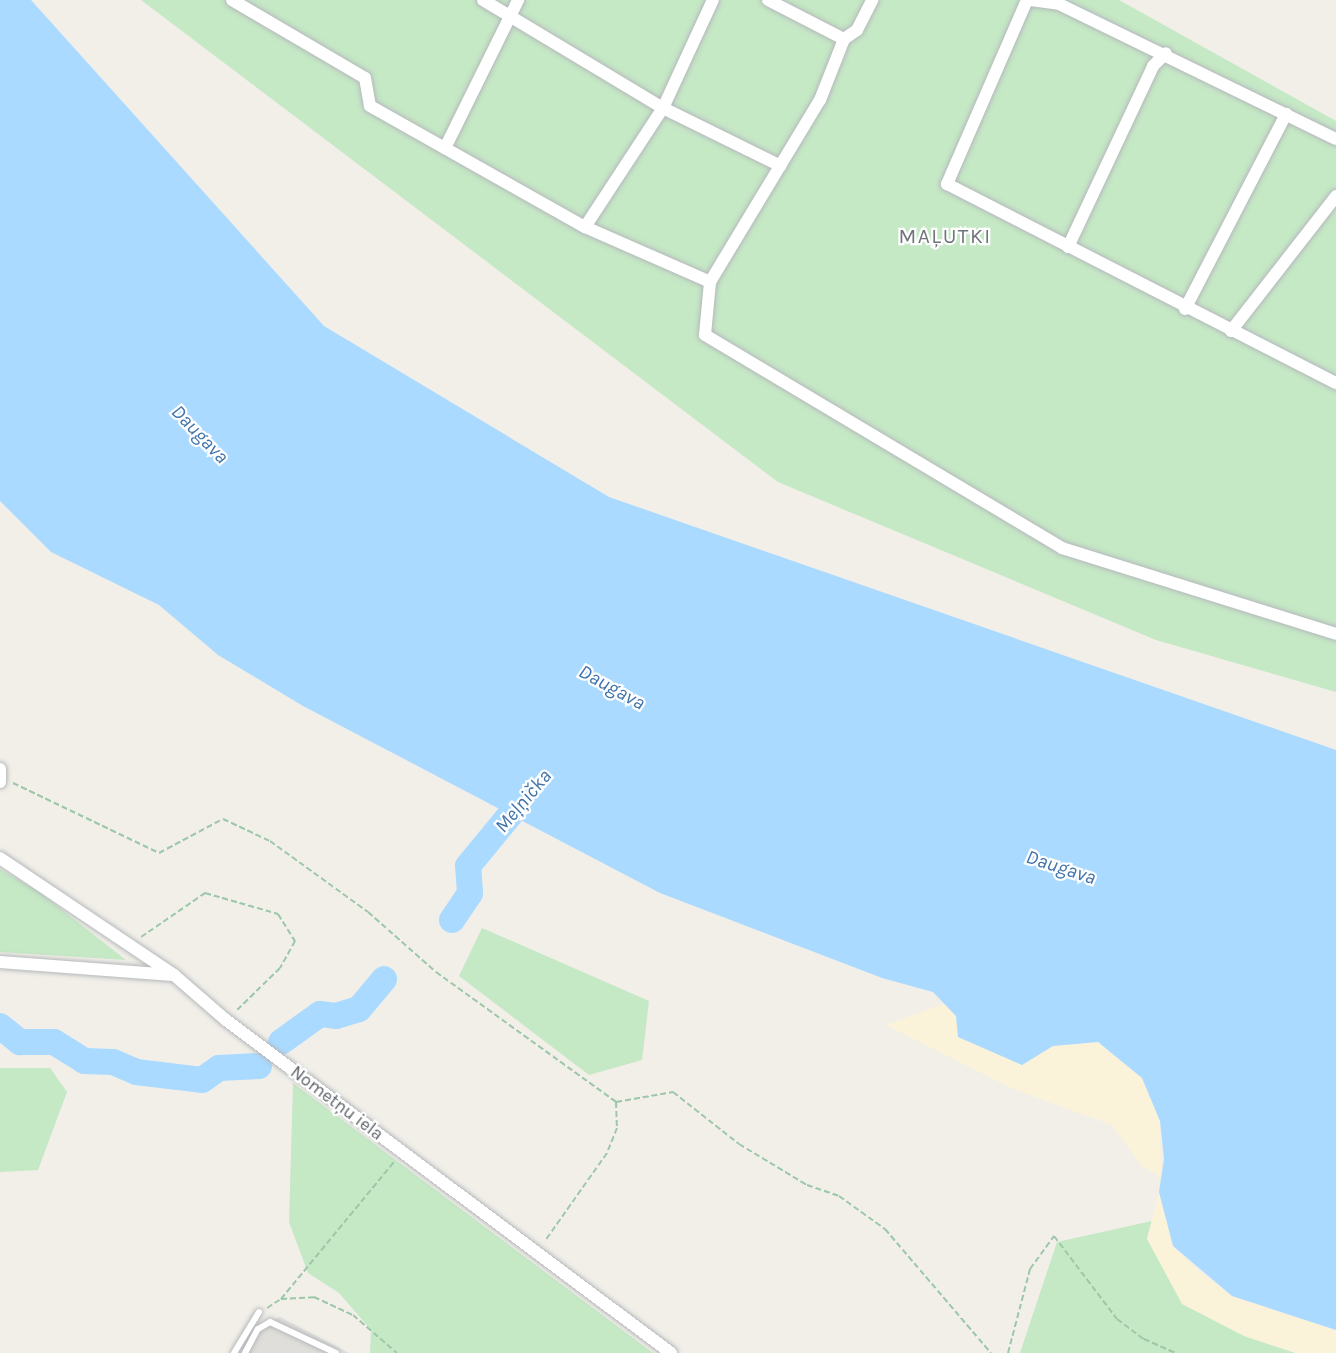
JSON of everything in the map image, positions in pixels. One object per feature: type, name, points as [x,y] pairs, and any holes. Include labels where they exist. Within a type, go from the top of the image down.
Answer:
[{"type":"street","points":[[232,0],[365,78],[370,106],[585,226],[710,282]]},
{"type":"street","points":[[483,0],[663,108],[781,166]]},
{"type":"street","points":[[445,148],[518,0]]},
{"type":"street","points":[[585,226],[663,108],[713,0]]},
{"type":"street","points":[[768,0],[844,39]]},
{"type":"street","points":[[872,0],[857,30],[844,39],[820,100],[710,282],[705,335],[1062,548],[1336,634]]},
{"type":"street","points":[[1336,139],[1166,53],[1059,4],[1029,0],[946,184],[1185,309],[1336,383]]},
{"type":"street","points":[[1068,247],[1153,66],[1166,53]]},
{"type":"street","points":[[1185,309],[1286,114]]},
{"type":"street","points":[[1231,331],[1336,196]]},
{"type":"street","name":"Nometņu iela","points":[[0,858],[132,944],[174,975],[226,1020],[671,1353]]},
{"type":"street","points":[[0,962],[174,975]]},
{"type":"lane","points":[[234,1353],[259,1312]]},
{"type":"lane","points":[[245,1353],[258,1329],[270,1322],[336,1353]]},
{"type":"path","points":[[1,776],[159,853],[223,819],[270,841],[368,912],[436,972],[616,1102],[673,1092],[739,1144],[807,1185],[839,1196],[885,1229],[992,1353]]},
{"type":"path","points":[[132,944],[205,893],[278,914],[295,940],[288,954],[226,1020]]},
{"type":"path","points":[[536,1253],[607,1153],[617,1128],[616,1102]]},
{"type":"path","points":[[259,1312],[281,1299],[402,1153]]},
{"type":"path","points":[[1008,1353],[1030,1269],[1054,1236],[1117,1318],[1144,1339],[1176,1353]]},
{"type":"path","points":[[281,1299],[314,1298],[353,1315],[397,1353]]},
{"type":"shaded area","points":[[280,1317],[349,1353],[239,1353],[254,1327]]},
{"type":"green space","points":[[141,0],[1119,0],[1336,121],[1336,692],[1156,640],[778,482]]},
{"type":"green space","points":[[0,869],[38,891],[126,960],[0,952]]},
{"type":"green space","points":[[482,928],[649,1001],[642,1060],[589,1075],[459,976]]},
{"type":"green space","points":[[0,1068],[50,1068],[67,1092],[38,1170],[0,1172]]},
{"type":"green space","points":[[293,1083],[653,1353],[370,1353],[371,1330],[339,1293],[308,1273],[289,1222]]},
{"type":"green space","points":[[1152,1221],[1147,1239],[1244,1336],[1296,1353],[1020,1353],[1057,1242]]},
{"type":"sand","points":[[944,1004],[1022,1065],[1053,1046],[1098,1042],[1142,1078],[1160,1121],[1161,1177],[1142,1166],[1112,1125],[1013,1089],[886,1025]]},
{"type":"sand","points":[[1159,1192],[1173,1246],[1199,1271],[1232,1296],[1336,1330],[1336,1353],[1296,1353],[1244,1336],[1182,1304],[1147,1239]]},
{"type":"water","name":"Daugava","points":[[0,0],[31,0],[324,326],[609,497],[1336,750],[1336,1330],[1232,1296],[1173,1246],[1159,1192],[1164,1159],[1160,1121],[1142,1078],[1098,1042],[1053,1046],[1022,1065],[958,1037],[956,1016],[933,992],[882,978],[660,893],[303,706],[218,655],[159,605],[51,552],[0,501]]},
{"type":"waterway","name":"Meļņička","points":[[452,920],[470,893],[468,866],[532,788]]},
{"type":"waterway","name":"Meļņička","points":[[281,1042],[320,1014],[336,1016],[359,1009],[384,979]]},
{"type":"waterway","name":"Meļņička","points":[[0,1026],[20,1042],[54,1042],[84,1061],[113,1062],[136,1072],[202,1080],[219,1068],[259,1066]]},
{"type":"district","name":"MAĻUTKI","points":[[945,236]]}]
